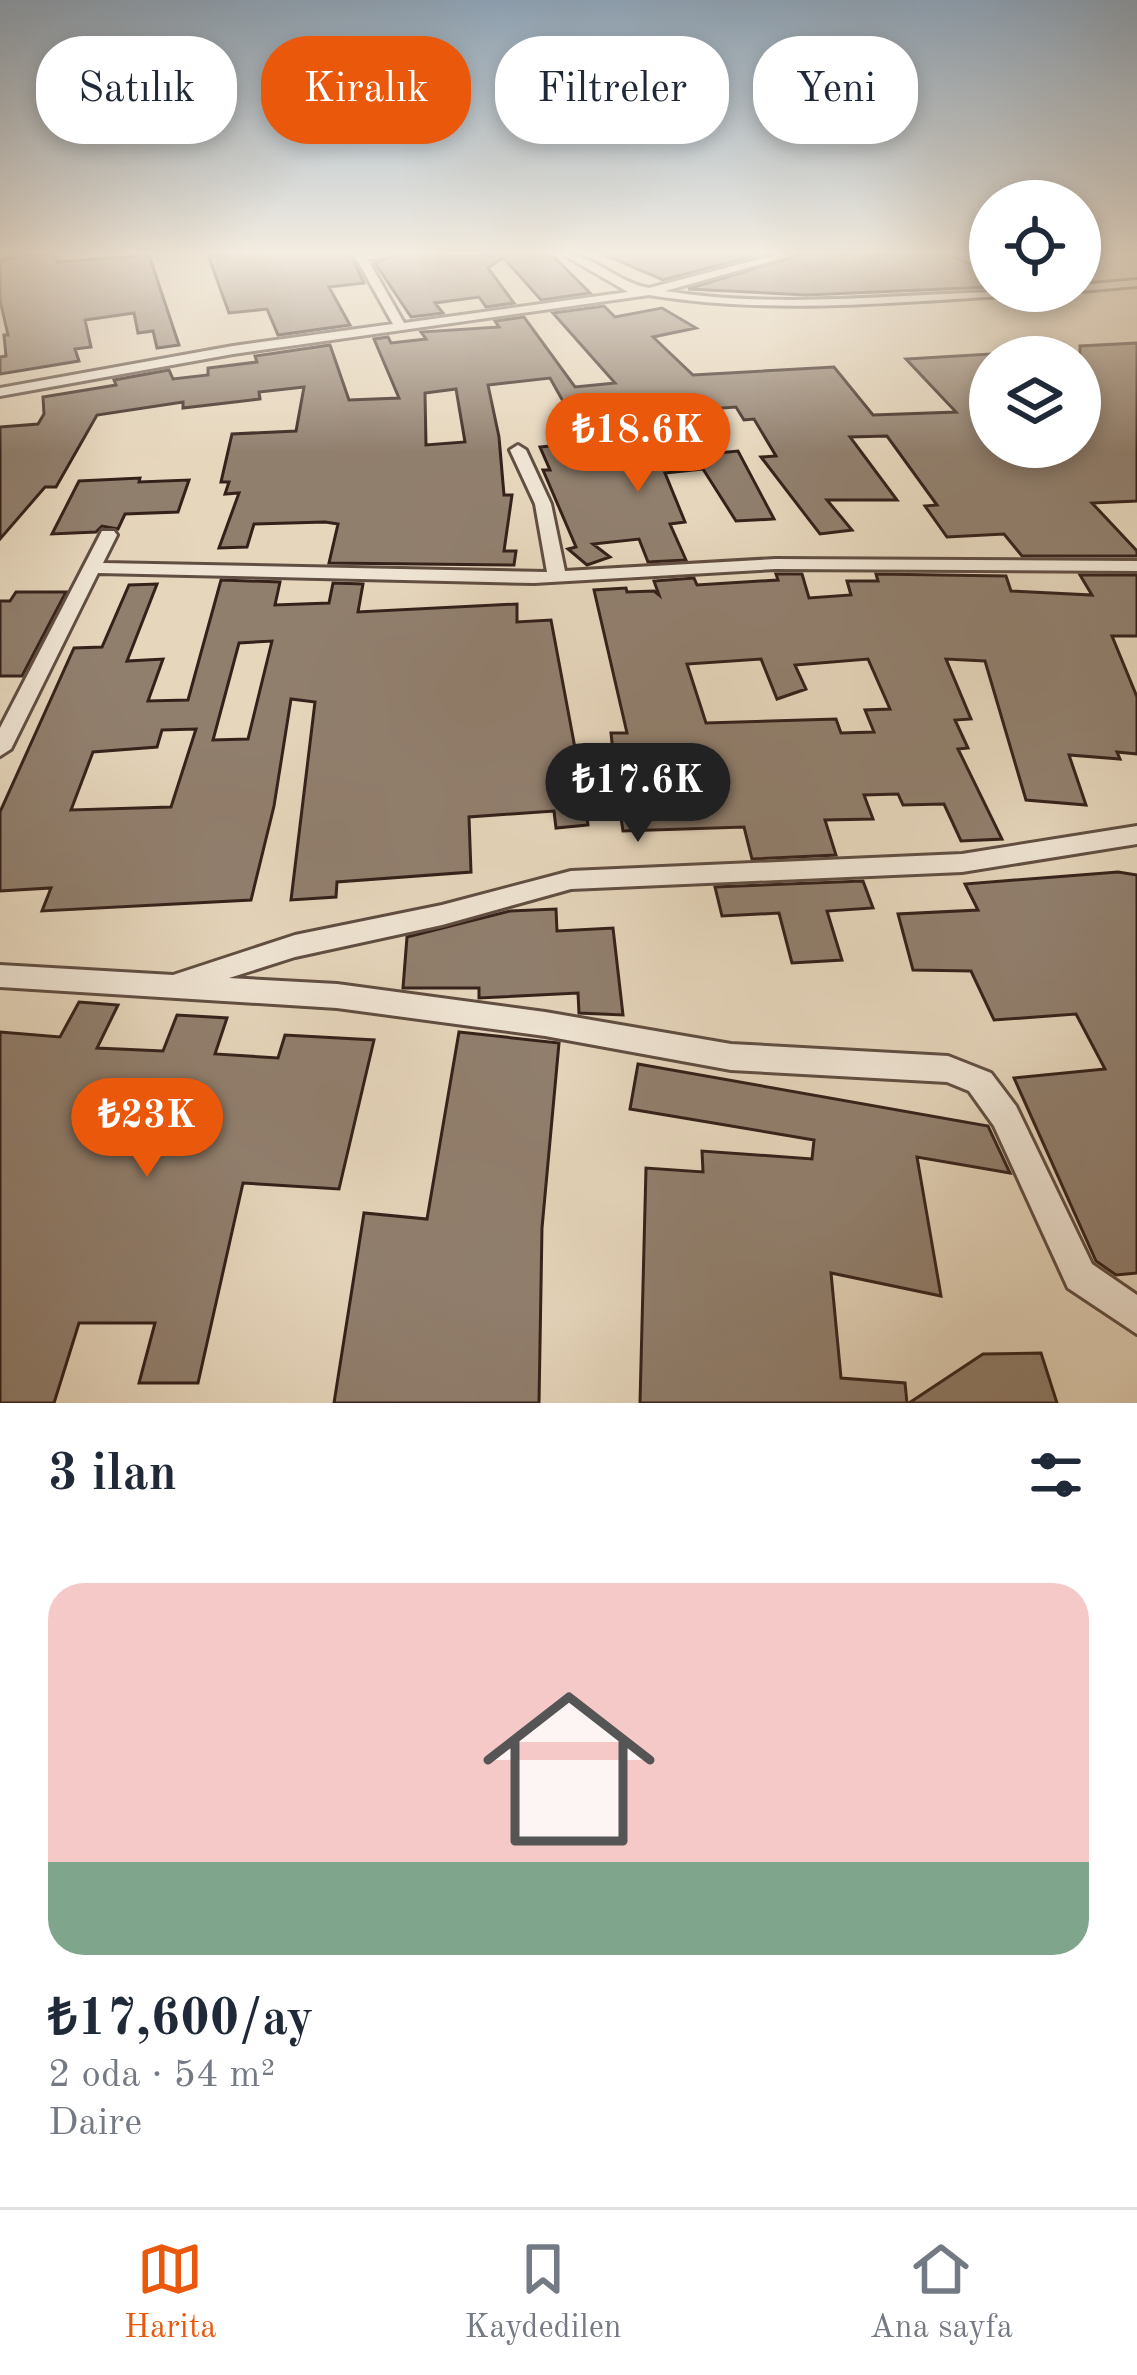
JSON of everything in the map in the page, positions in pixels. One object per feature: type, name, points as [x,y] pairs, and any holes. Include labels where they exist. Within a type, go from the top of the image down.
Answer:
[{"type":"street","points":[[397,320],[401,328]]},
{"type":"street","points":[[0,392],[232,350],[453,320]]},
{"type":"street","points":[[518,450],[543,505],[557,576]]},
{"type":"street","points":[[0,749],[108,535]]},
{"type":"street","points":[[94,568],[557,576],[775,564],[1137,566]]},
{"type":"street","points":[[165,987],[295,946],[442,915],[571,880],[962,862],[1137,835]]},
{"type":"street","points":[[0,976],[337,996],[730,1057],[948,1069],[980,1082],[1005,1116],[1079,1276],[1137,1316]]},
{"type":"building","points":[[5,320],[85,320],[91,347],[75,349],[79,361],[0,374],[0,357],[6,356],[4,335],[8,335]]},
{"type":"building","points":[[135,320],[171,320],[179,345],[157,348],[153,331],[138,333]]},
{"type":"building","points":[[272,320],[347,320],[350,325],[278,335]]},
{"type":"building","points":[[499,320],[527,320],[575,387],[615,383],[560,320],[683,320],[696,328],[653,337],[693,375],[834,367],[873,415],[956,412],[906,359],[969,355],[969,468],[1101,468],[1101,345],[1137,343],[1137,501],[1092,503],[1137,556],[1022,556],[1004,534],[947,537],[925,506],[937,505],[887,436],[850,437],[897,500],[827,500],[852,530],[820,534],[761,457],[776,456],[754,419],[744,420],[736,407],[695,410],[709,426],[657,432],[637,405],[569,412],[550,378],[488,385],[504,495],[512,495],[504,551],[516,551],[514,565],[329,563],[338,524],[325,522],[254,524],[247,547],[219,548],[239,493],[225,494],[229,482],[221,482],[232,434],[296,431],[304,387],[259,392],[260,399],[183,408],[183,402],[97,415],[56,487],[45,487],[0,539],[0,427],[38,424],[44,414],[43,397],[169,370],[173,379],[208,375],[208,368],[257,362],[255,356],[330,345],[349,400],[399,398],[374,339],[388,337],[391,343],[426,339],[421,332],[499,327],[495,321]],"holes":[[[456,389],[465,442],[426,445],[425,393]]]},
{"type":"building","points":[[631,438],[633,461],[738,451],[774,519],[736,521],[703,469],[665,473],[685,522],[670,524],[686,560],[648,562],[639,539],[593,544],[610,557],[587,565],[568,549],[576,547],[543,470],[550,470],[540,447]]},
{"type":"building","points":[[140,478],[139,482],[189,480],[178,512],[125,514],[118,529],[102,526],[96,532],[52,534],[79,481]]},
{"type":"building","points":[[776,574],[802,574],[809,598],[851,595],[847,581],[878,581],[876,574],[1006,576],[1011,591],[1092,595],[1080,575],[1137,575],[1137,636],[1112,636],[1137,697],[1137,754],[1117,752],[1120,759],[1069,755],[1086,805],[1026,800],[985,661],[946,659],[971,719],[955,720],[968,748],[958,749],[1002,839],[961,841],[944,804],[903,805],[898,794],[864,795],[873,819],[825,820],[836,855],[752,859],[744,827],[623,831],[620,811],[586,812],[588,825],[556,828],[554,811],[469,817],[471,872],[337,882],[336,897],[291,900],[315,702],[291,699],[274,806],[251,900],[42,911],[51,888],[0,891],[0,812],[74,648],[102,647],[129,585],[157,584],[127,661],[163,659],[148,701],[188,700],[221,580],[280,582],[275,605],[329,603],[333,583],[363,584],[358,612],[517,604],[517,622],[551,620],[578,764],[614,762],[611,733],[627,733],[594,590],[626,588],[627,592],[659,595],[654,581],[694,578],[697,585],[778,580]],"holes":[[[272,641],[248,739],[213,740],[239,643]],[[761,659],[777,699],[806,689],[795,665],[868,659],[890,709],[865,710],[874,732],[841,733],[836,719],[706,723],[687,664]],[[196,729],[171,807],[71,810],[93,752],[157,747],[162,730]]]},
{"type":"building","points":[[16,592],[66,592],[22,676],[0,676],[0,601],[10,601]]},
{"type":"building","points":[[1118,872],[1137,875],[1137,1273],[1116,1275],[1096,1261],[1014,1078],[1105,1069],[1076,1014],[994,1020],[971,971],[913,970],[898,914],[978,910],[965,884]]},
{"type":"building","points":[[863,881],[873,908],[827,911],[842,960],[792,963],[779,913],[722,916],[715,887]]},
{"type":"building","points":[[556,909],[557,931],[613,928],[623,1015],[579,1013],[578,993],[479,998],[479,988],[403,988],[407,937],[510,911]]},
{"type":"building","points":[[79,1002],[118,1005],[97,1048],[163,1051],[177,1015],[227,1018],[215,1054],[278,1058],[285,1035],[374,1040],[339,1189],[243,1183],[198,1383],[139,1383],[155,1323],[79,1323],[54,1403],[0,1403],[0,1032],[60,1037]]},
{"type":"building","points":[[459,1032],[559,1043],[542,1228],[539,1403],[334,1403],[364,1213],[427,1219]]},
{"type":"building","points":[[638,1064],[988,1126],[1010,1173],[917,1157],[941,1296],[831,1273],[841,1378],[905,1383],[907,1403],[640,1403],[646,1168],[703,1172],[702,1151],[812,1159],[814,1140],[630,1109]]},
{"type":"building","points":[[1041,1353],[1057,1403],[909,1403],[983,1354]]}]
